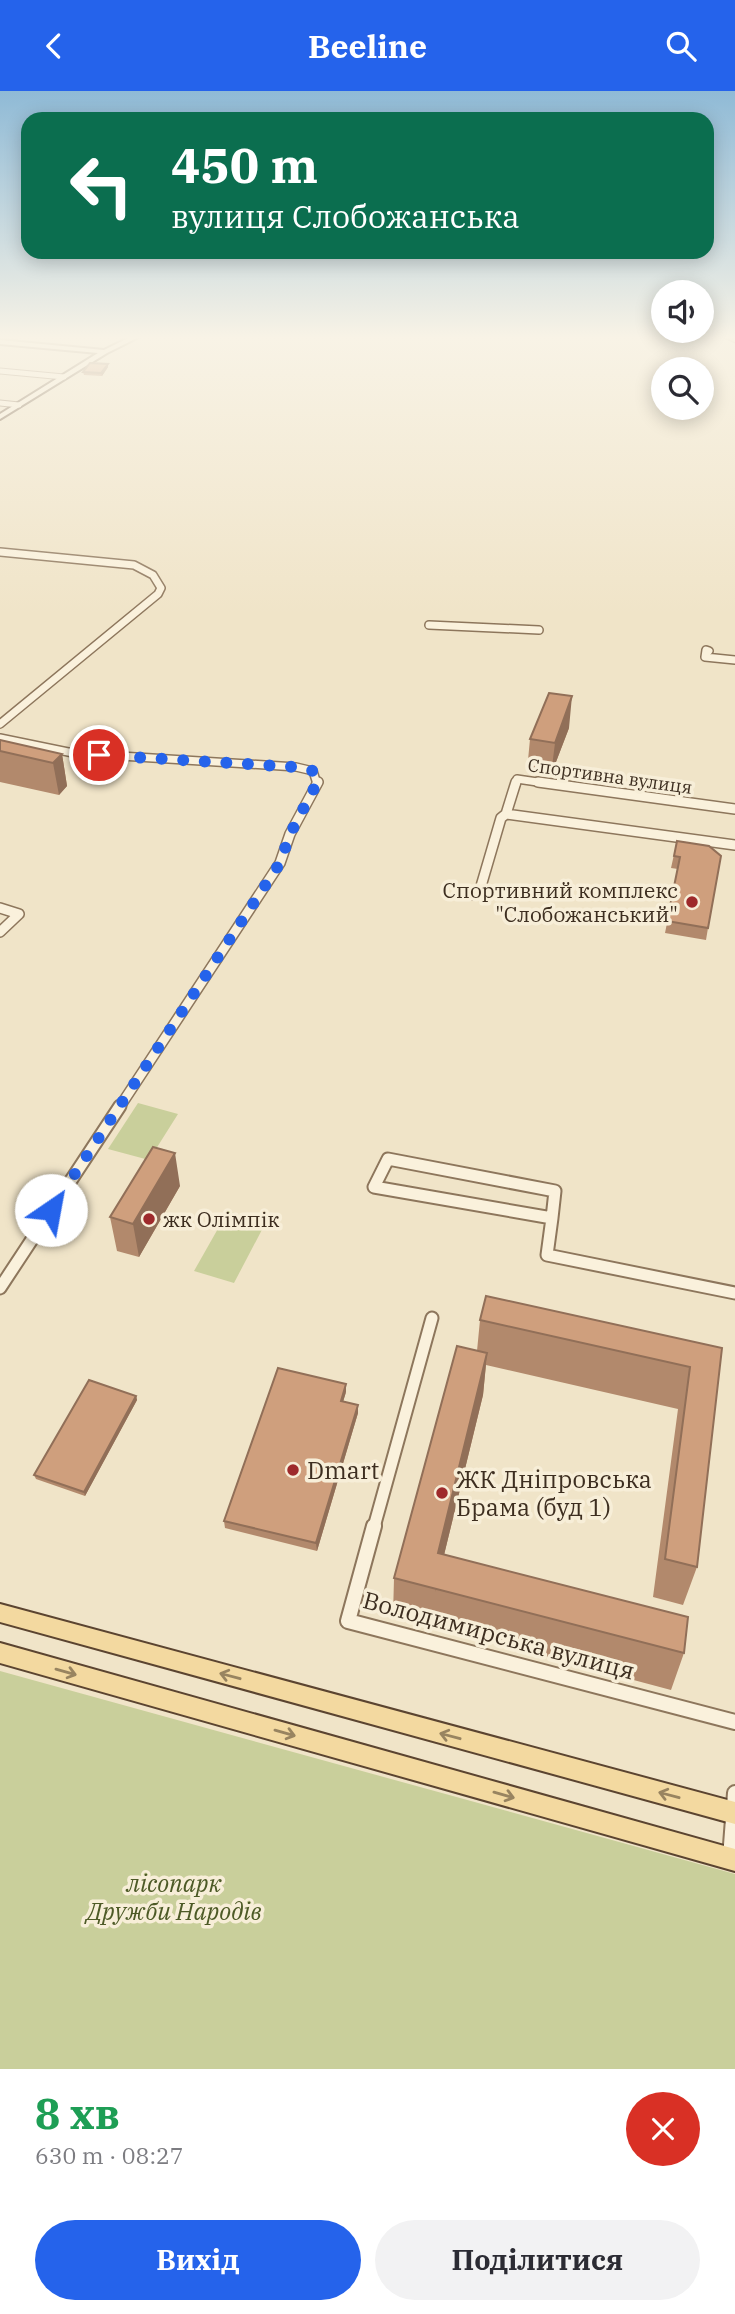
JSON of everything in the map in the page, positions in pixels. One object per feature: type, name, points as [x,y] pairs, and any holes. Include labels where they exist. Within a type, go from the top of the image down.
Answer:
[{"type":"main road","points":[[0,1613],[735,1806]]},
{"type":"main road","points":[[0,1653],[733,1859]]},
{"type":"street","points":[[0,552],[125,563],[158,578],[161,588],[158,594],[0,724]]},
{"type":"street","points":[[429,625],[540,630]]},
{"type":"street","points":[[709,651],[706,650],[705,657],[735,660]]},
{"type":"street","points":[[0,738],[73,753],[296,767],[313,771],[318,781],[290,834],[280,863],[0,1288]]},
{"type":"street","name":"Спортивна вулиця","points":[[473,895],[479,893],[501,818],[506,814],[517,779],[735,809]]},
{"type":"street","points":[[506,814],[735,845]]},
{"type":"street","points":[[0,908],[19,914],[0,932]]},
{"type":"street","points":[[553,1218],[374,1187],[388,1159],[555,1191],[553,1218],[547,1255],[735,1293]]},
{"type":"street","name":"Володимирська вулиця","points":[[432,1318],[348,1621],[735,1722]]},
{"type":"street","points":[[733,1859],[735,1806]]},
{"type":"green space","points":[[138,1103],[178,1114],[149,1160],[108,1149]]},
{"type":"green space","points":[[228,1211],[266,1222],[234,1283],[194,1271]]},
{"type":"green space","name":"лісопарк Дружби Народів","points":[[0,1671],[735,1874],[735,2069],[0,2069]]},
{"type":"building","points":[[549,693],[572,696],[555,743],[530,739]]},
{"type":"building","points":[[0,740],[62,754],[53,763],[0,751]]},
{"type":"building","name":"Спортивний комплекс \"Слобожанський\"","points":[[677,841],[709,846],[721,856],[708,928],[667,921],[680,857],[674,856]]},
{"type":"building","points":[[153,1147],[175,1153],[133,1224],[110,1217]]},
{"type":"building","points":[[486,1296],[722,1348],[697,1567],[665,1559],[690,1367],[480,1320]]},
{"type":"building","points":[[457,1346],[487,1353],[438,1553],[688,1617],[684,1653],[394,1578]]},
{"type":"building","name":"Dmart","points":[[278,1368],[346,1384],[341,1401],[358,1405],[316,1543],[224,1521]]},
{"type":"building","points":[[89,1380],[136,1396],[84,1492],[34,1475]]},
{"type":"place","name":"Спортивний комплекс \"Слобожанський\"","points":[[692,902]]},
{"type":"place","name":"жк Олімпік","points":[[149,1219]]},
{"type":"place","name":"Dmart","points":[[293,1470]]},
{"type":"place","name":"ЖК Дніпровська Брама (буд 1)","points":[[442,1493]]},
{"type":"route","points":[[51,1210],[280,863],[290,834],[318,781],[313,771],[296,767],[99,755]]}]
